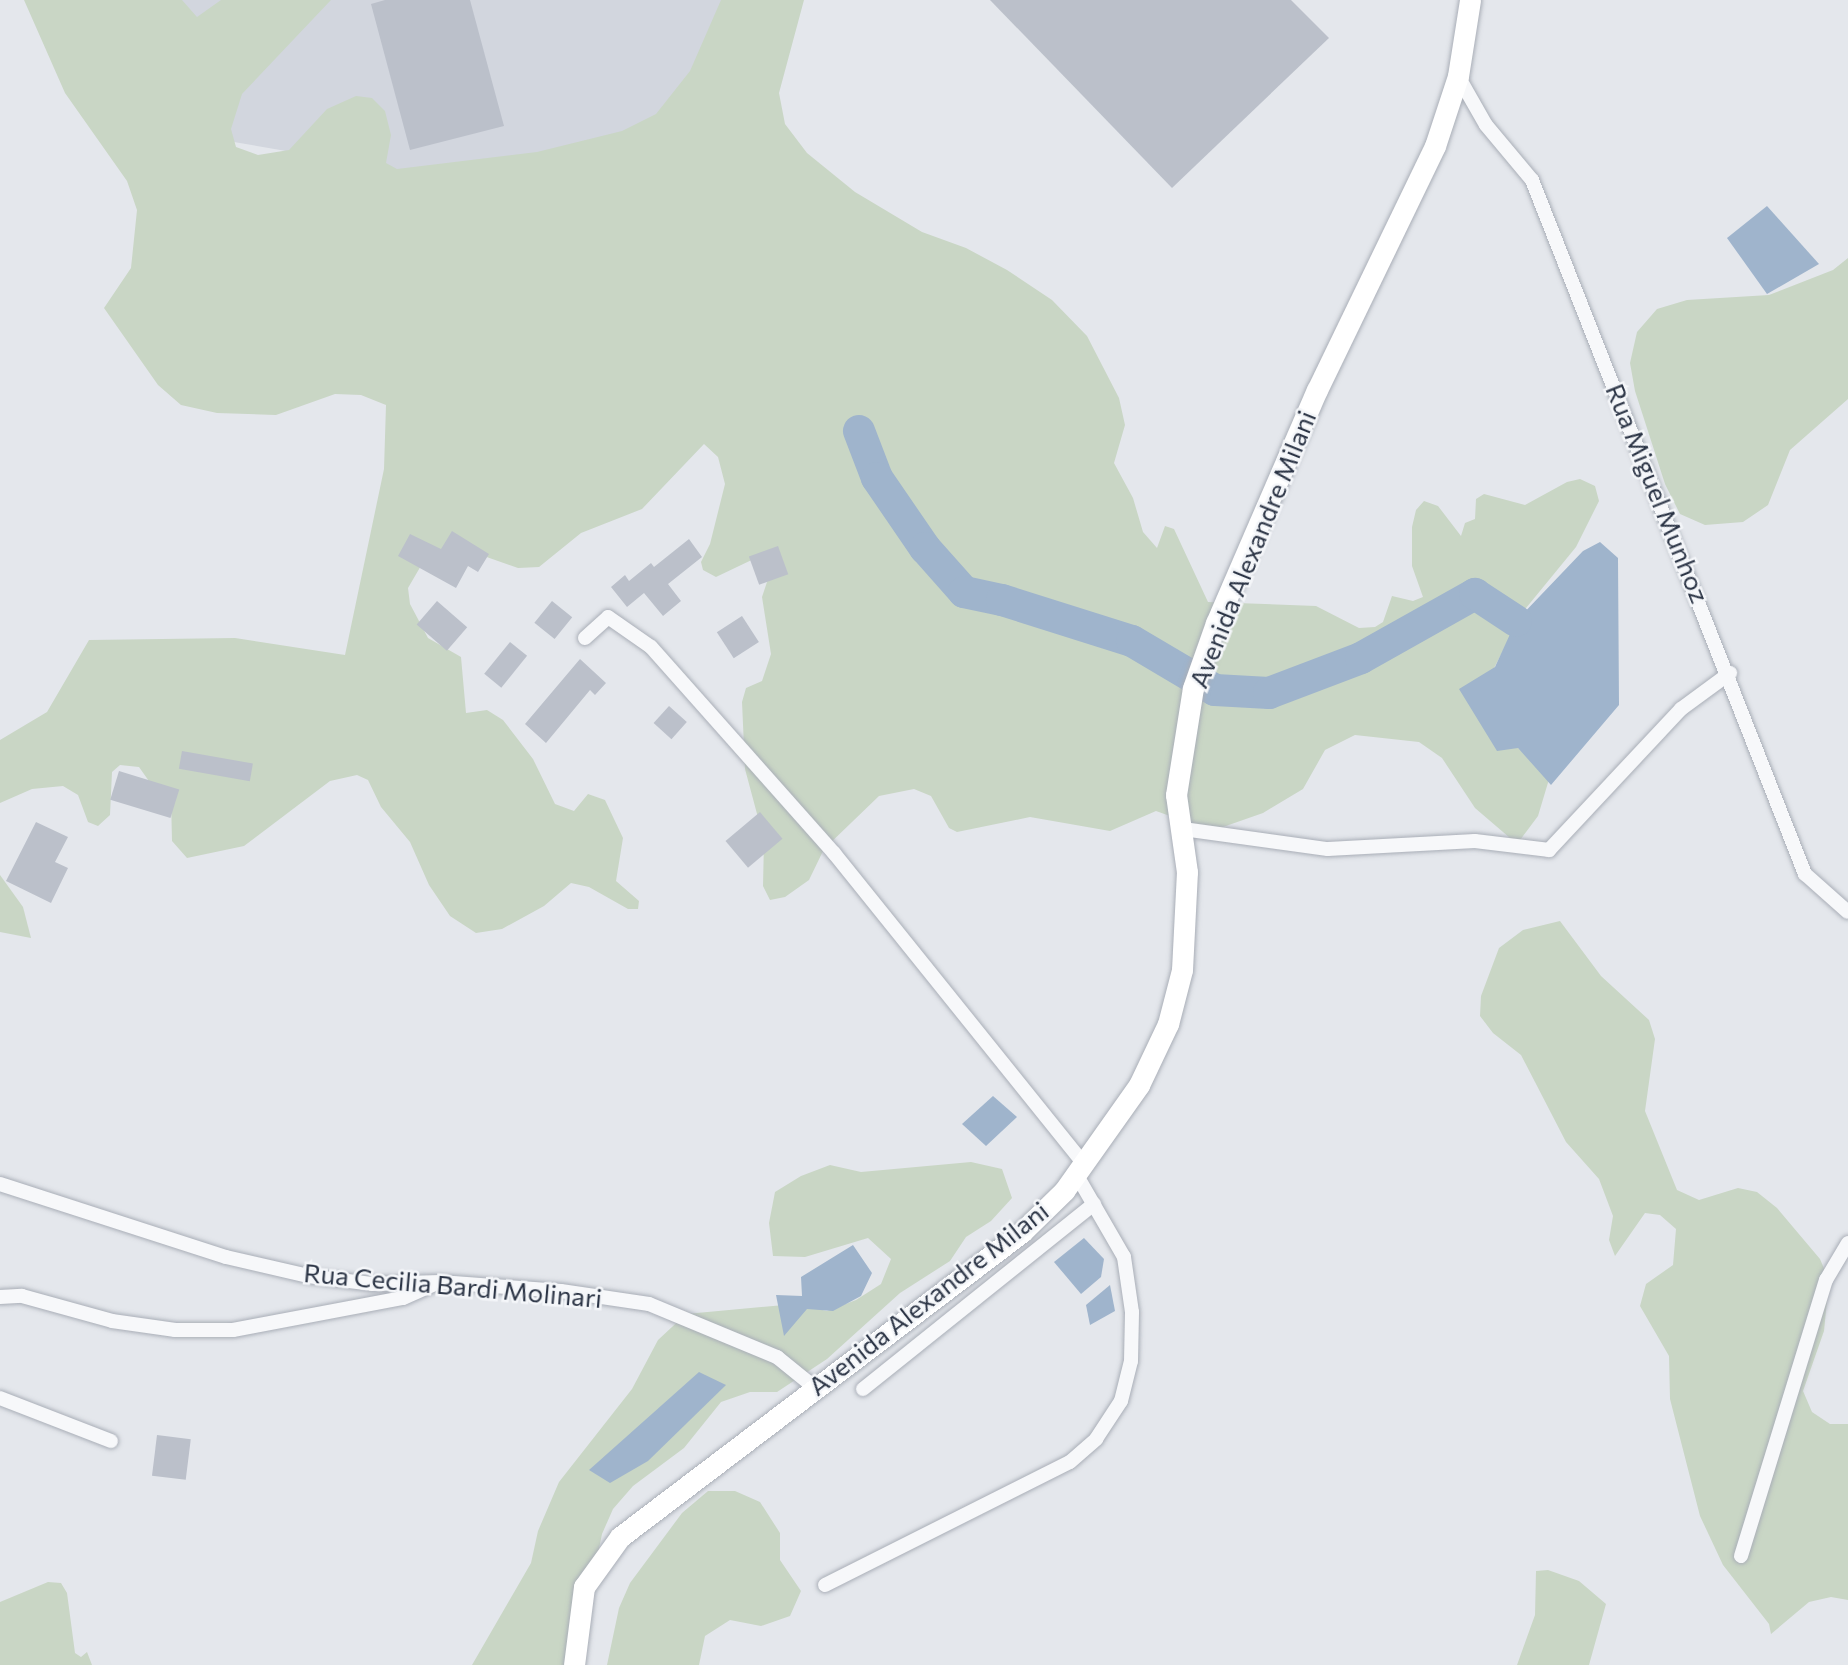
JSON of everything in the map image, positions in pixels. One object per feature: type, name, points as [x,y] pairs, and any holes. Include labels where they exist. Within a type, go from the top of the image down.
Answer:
[{"type":"street","name":"Avenida Alexandre Milani","points":[[574,1665],[584,1587],[601,1559],[620,1537],[814,1387],[1022,1232],[1064,1191],[1078,1167],[1139,1086],[1168,1024],[1182,970],[1188,914],[1183,829],[1177,784],[1193,688],[1216,622],[1317,390],[1435,146],[1458,76],[1469,0]]},
{"type":"street","name":"Rua Miguel Munhoz","points":[[1458,76],[1486,125],[1532,180],[1730,673],[1805,874],[1848,912]]},
{"type":"street","points":[[585,638],[608,617],[651,647],[834,853],[1078,1167],[1094,1204],[1124,1257],[1132,1312],[1130,1361],[1121,1401],[1096,1439],[1070,1462],[825,1586]]},
{"type":"street","points":[[1183,829],[1328,849],[1475,841],[1549,850],[1681,709],[1730,673]]},
{"type":"street","name":"Rua Cecilia Bardi Molinari","points":[[0,1184],[226,1257],[308,1276],[372,1283],[440,1282],[561,1291],[649,1304],[777,1357],[814,1387]]},
{"type":"street","points":[[863,1389],[1094,1204]]},
{"type":"street","points":[[1741,1556],[1826,1280],[1848,1243]]},
{"type":"street","points":[[0,1297],[22,1296],[112,1321],[163,1329],[233,1330],[403,1298],[440,1282]]},
{"type":"street","points":[[0,1398],[111,1441]]},
{"type":"shaded area","points":[[141,0],[763,0],[630,210],[187,134]]},
{"type":"green space","points":[[24,0],[182,0],[197,17],[221,0],[331,0],[242,94],[231,129],[236,147],[258,155],[289,150],[327,109],[356,96],[372,98],[385,111],[391,135],[386,163],[397,169],[537,152],[622,131],[656,114],[690,71],[721,0],[804,0],[779,93],[785,124],[807,153],[855,192],[922,232],[966,248],[1007,270],[1052,300],[1087,336],[1119,398],[1125,425],[1114,463],[1133,498],[1143,532],[1157,548],[1165,526],[1174,529],[1208,602],[1316,606],[1359,628],[1375,627],[1383,622],[1392,596],[1413,601],[1423,597],[1412,566],[1412,527],[1416,510],[1424,501],[1438,506],[1461,536],[1465,523],[1475,519],[1476,499],[1484,494],[1525,505],[1567,482],[1580,479],[1595,486],[1599,501],[1576,547],[1522,613],[1487,682],[1517,747],[1550,776],[1538,816],[1517,844],[1475,808],[1442,758],[1419,742],[1355,735],[1325,750],[1303,789],[1263,813],[1223,827],[1198,826],[1156,811],[1110,831],[1030,817],[957,832],[949,828],[931,796],[914,789],[879,796],[824,849],[809,880],[785,897],[770,900],[763,886],[764,840],[745,769],[742,702],[746,688],[762,681],[771,654],[762,597],[772,567],[760,556],[716,577],[703,570],[701,562],[710,544],[725,484],[718,457],[704,444],[642,509],[581,533],[539,567],[518,568],[481,555],[422,564],[408,588],[410,604],[428,638],[461,657],[466,713],[487,710],[503,720],[533,759],[555,804],[574,811],[588,794],[605,800],[623,838],[616,881],[639,901],[638,909],[628,909],[589,887],[571,883],[544,906],[502,929],[476,933],[450,916],[429,885],[410,842],[381,807],[368,780],[357,775],[330,781],[244,846],[187,858],[172,841],[171,798],[151,784],[139,767],[120,765],[112,772],[110,815],[98,826],[88,822],[78,795],[63,786],[32,789],[0,803],[0,740],[47,712],[89,640],[235,638],[345,655],[384,469],[386,405],[361,395],[335,394],[276,415],[217,413],[181,405],[158,385],[104,308],[131,268],[137,210],[127,181],[65,93]]},
{"type":"green space","points":[[1848,258],[1848,399],[1790,450],[1768,505],[1743,522],[1705,525],[1680,514],[1665,484],[1635,391],[1630,363],[1637,332],[1657,309],[1687,300],[1769,295],[1833,270]]},
{"type":"green space","points":[[0,875],[23,907],[31,938],[0,932]]},
{"type":"green space","points":[[1560,921],[1601,976],[1649,1020],[1655,1039],[1645,1111],[1677,1190],[1699,1200],[1738,1188],[1757,1192],[1777,1208],[1820,1259],[1829,1280],[1824,1331],[1803,1391],[1812,1412],[1830,1424],[1848,1424],[1848,1600],[1831,1597],[1809,1602],[1771,1634],[1769,1624],[1723,1565],[1700,1516],[1670,1399],[1669,1356],[1640,1306],[1646,1284],[1673,1265],[1676,1229],[1660,1215],[1645,1213],[1615,1256],[1609,1240],[1613,1216],[1599,1179],[1566,1142],[1521,1055],[1493,1033],[1480,1016],[1481,996],[1499,948],[1523,930]]},
{"type":"green space","points":[[971,1162],[1002,1169],[1012,1198],[991,1221],[966,1237],[950,1261],[900,1293],[827,1359],[777,1392],[750,1392],[721,1402],[684,1448],[633,1486],[613,1509],[602,1534],[583,1627],[567,1665],[472,1665],[531,1563],[538,1531],[559,1482],[632,1389],[658,1340],[686,1314],[795,1304],[827,1311],[856,1300],[881,1284],[891,1259],[868,1238],[805,1257],[773,1256],[769,1223],[775,1192],[801,1176],[830,1165],[861,1172]]},
{"type":"green space","points":[[708,1491],[735,1491],[760,1502],[780,1533],[780,1560],[801,1591],[790,1616],[761,1626],[730,1620],[705,1636],[699,1665],[607,1665],[619,1608],[630,1583],[682,1513]]},
{"type":"green space","points":[[1548,1570],[1579,1581],[1606,1604],[1589,1665],[1517,1665],[1535,1615],[1536,1571]]},
{"type":"green space","points":[[48,1582],[61,1583],[67,1593],[75,1653],[81,1657],[87,1652],[92,1665],[0,1665],[0,1602]]},
{"type":"water","points":[[1767,206],[1819,264],[1767,294],[1727,238]]},
{"type":"water","points":[[1600,542],[1618,558],[1619,705],[1551,785],[1518,748],[1497,751],[1459,689],[1495,667],[1516,621],[1583,551]]},
{"type":"water","points":[[993,1096],[1017,1117],[986,1146],[962,1124]]},
{"type":"water","points":[[1084,1238],[1104,1259],[1101,1277],[1081,1294],[1054,1262]]},
{"type":"water","points":[[853,1245],[872,1273],[861,1296],[833,1311],[807,1309],[784,1336],[776,1295],[802,1296],[801,1277]]},
{"type":"water","points":[[1110,1285],[1115,1311],[1090,1325],[1086,1305]]},
{"type":"water","points":[[699,1372],[726,1385],[648,1461],[610,1483],[589,1470]]},
{"type":"building","points":[[385,0],[470,0],[504,126],[410,150],[371,4]]},
{"type":"building","points":[[990,0],[1291,0],[1329,38],[1172,188]]},
{"type":"building","points":[[452,531],[489,554],[478,572],[468,566],[456,588],[398,556],[410,534],[441,549]]},
{"type":"building","points":[[689,539],[702,557],[668,584],[681,601],[663,616],[644,593],[627,607],[611,587],[625,575],[629,581],[651,563],[654,567]]},
{"type":"building","points":[[778,546],[788,574],[759,585],[749,557]]},
{"type":"building","points":[[437,601],[467,627],[447,651],[417,624]]},
{"type":"building","points":[[552,601],[572,617],[555,639],[534,623]]},
{"type":"building","points":[[742,616],[759,642],[734,658],[717,632]]},
{"type":"building","points":[[510,642],[527,656],[501,688],[484,674]]},
{"type":"building","points":[[580,659],[606,683],[595,695],[590,690],[546,743],[525,724]]},
{"type":"building","points":[[669,706],[687,722],[671,739],[654,723]]},
{"type":"building","points":[[182,751],[253,764],[250,781],[179,769]]},
{"type":"building","points":[[119,771],[179,789],[170,818],[110,800]]},
{"type":"building","points":[[760,812],[782,839],[748,868],[726,841]]},
{"type":"building","points":[[36,822],[68,837],[55,862],[68,868],[51,903],[6,881]]},
{"type":"building","points":[[157,1435],[191,1439],[186,1480],[152,1476]]},
{"type":"waterway","points":[[859,431],[877,478],[925,548],[964,592],[1002,600],[1132,641],[1215,690],[1269,693],[1361,658],[1475,594],[1516,621]]}]
